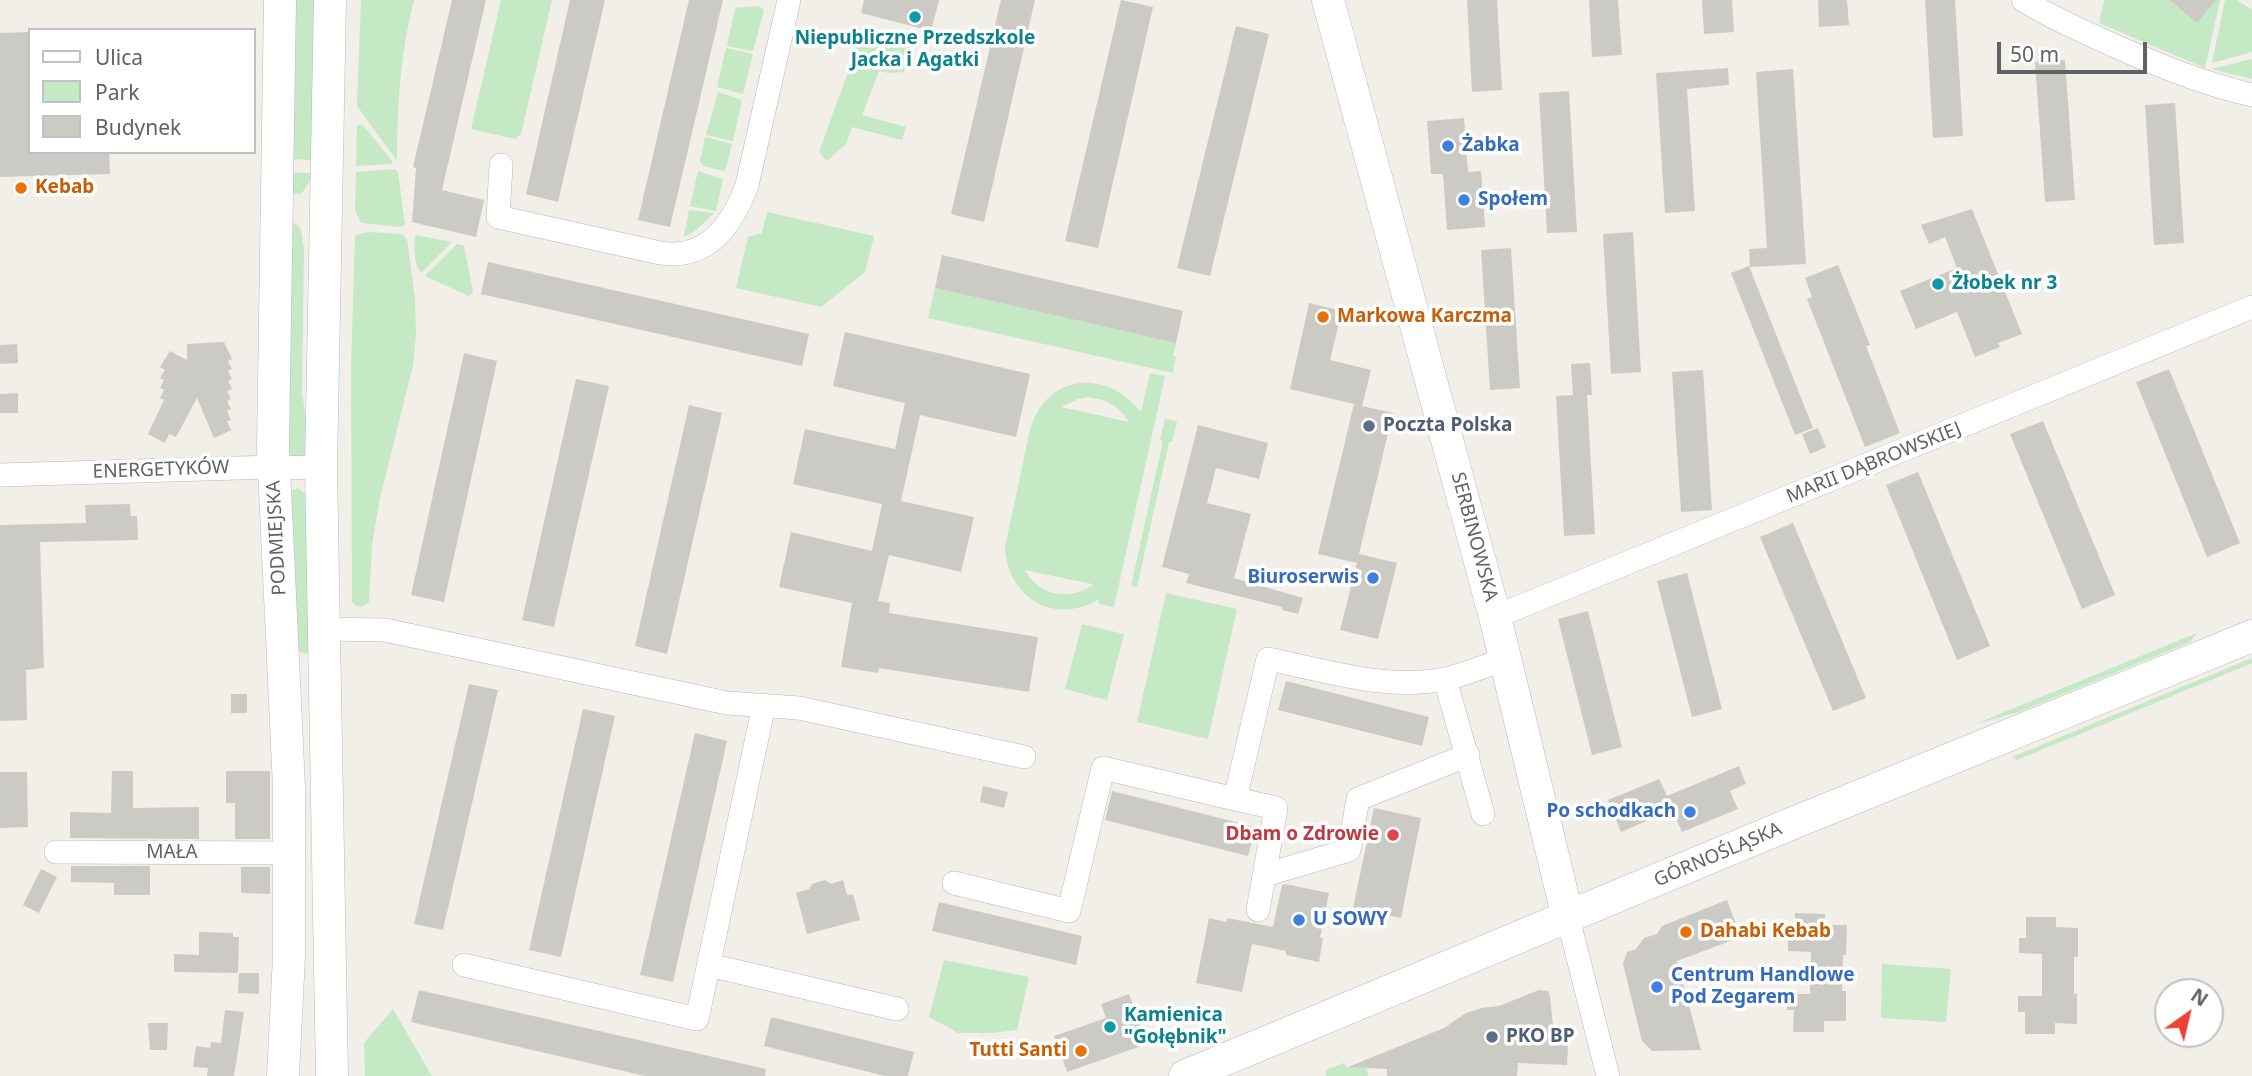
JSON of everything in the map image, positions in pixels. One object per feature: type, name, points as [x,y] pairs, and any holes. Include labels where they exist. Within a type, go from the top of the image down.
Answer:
[{"type":"main road","name":"PODMIEJSKA","points":[[280,0],[273,467],[288,754],[289,956],[283,1076]]},
{"type":"main road","points":[[330,0],[321,468],[332,1076]]},
{"type":"main road","name":"SERBINOWSKA","points":[[1328,0],[1506,659],[1568,918]]},
{"type":"main road","name":"GÓRNOŚLĄSKA","points":[[1185,1076],[2252,636]]},
{"type":"street","points":[[500,165],[498,217],[668,255],[685,255],[702,248],[725,226],[737,209],[744,192],[789,0]]},
{"type":"street","points":[[2023,0],[2069,25],[2162,67],[2211,85],[2252,95]]},
{"type":"street","name":"MARII DĄBROWSKIEJ","points":[[1495,617],[2252,307]]},
{"type":"street","name":"ENERGETYKÓW","points":[[0,475],[321,468]]},
{"type":"street","points":[[324,629],[386,630],[727,703],[799,708],[1024,757]]},
{"type":"street","points":[[1235,799],[1268,659],[1378,680],[1413,683],[1445,679],[1506,659]]},
{"type":"street","points":[[1445,679],[1483,814]]},
{"type":"street","points":[[464,965],[697,1019],[764,705]]},
{"type":"street","points":[[1265,875],[1349,850],[1358,799],[1468,755]]},
{"type":"street","points":[[954,884],[1069,911],[1103,768],[1276,808],[1258,910]]},
{"type":"street","name":"MAŁA","points":[[56,852],[289,853]]},
{"type":"street","name":"SERBINOWSKA","points":[[1568,918],[1608,1076]]},
{"type":"street","points":[[709,965],[897,1009]]},
{"type":"green space","points":[[293,0],[318,0],[313,160],[288,159]]},
{"type":"green space","points":[[361,0],[414,0],[400,80],[397,161],[357,106]]},
{"type":"green space","points":[[501,0],[552,0],[521,134],[515,139],[471,129]]},
{"type":"green space","points":[[2104,0],[2169,0],[2197,23],[2216,0],[2220,0],[2205,68],[2099,23]]},
{"type":"green space","points":[[2225,0],[2237,0],[2252,10],[2252,52],[2212,63]]},
{"type":"green space","points":[[759,6],[764,10],[753,51],[727,46],[735,8]]},
{"type":"green space","points":[[860,28],[912,43],[904,72],[879,71],[862,115],[906,127],[902,140],[852,127],[846,144],[827,161],[819,152],[851,64]]},
{"type":"green space","points":[[726,48],[753,54],[743,94],[717,87]]},
{"type":"green space","points":[[2252,59],[2252,79],[2211,69]]},
{"type":"green space","points":[[718,92],[742,100],[733,141],[706,135]]},
{"type":"green space","points":[[362,124],[392,164],[356,166],[357,125]]},
{"type":"green space","points":[[705,137],[732,144],[726,169],[723,171],[704,166],[700,162]]},
{"type":"green space","points":[[394,169],[398,172],[405,225],[400,227],[361,223],[355,210],[356,172]]},
{"type":"green space","points":[[698,171],[723,179],[716,211],[690,206]]},
{"type":"green space","points":[[288,173],[313,173],[301,194],[292,193]]},
{"type":"green space","points":[[689,210],[714,213],[684,237]]},
{"type":"green space","points":[[767,212],[874,236],[865,272],[821,307],[736,288],[748,237],[762,233]]},
{"type":"green space","points":[[292,223],[297,224],[301,230],[304,249],[302,392],[310,448],[296,458],[285,454]]},
{"type":"green space","points":[[368,232],[402,234],[407,239],[415,299],[416,334],[413,365],[380,498],[372,545],[369,602],[361,607],[352,601],[351,367],[355,235]]},
{"type":"green space","points":[[416,235],[452,242],[421,273],[415,254]]},
{"type":"green space","points":[[457,244],[464,246],[473,292],[469,296],[425,276]]},
{"type":"green space","points":[[935,288],[1176,343],[1173,373],[928,318]]},
{"type":"green space","points":[[1150,373],[1165,376],[1114,607],[1099,604],[1099,599],[1082,607],[1066,609],[1050,608],[1036,602],[1024,593],[1014,580],[1005,547],[1030,430],[1038,411],[1049,397],[1063,388],[1079,383],[1095,383],[1112,388],[1141,412]],"holes":[[[1088,397],[1112,404],[1129,422],[1061,407]],[[1025,570],[1092,584],[1093,585],[1074,593],[1055,593],[1038,586]]]},
{"type":"green space","points":[[1165,419],[1177,421],[1172,442],[1169,442],[1137,587],[1131,586],[1163,441],[1160,440]]},
{"type":"green space","points":[[298,488],[310,498],[313,648],[306,654],[298,651],[287,498],[291,491]]},
{"type":"green space","points":[[1166,593],[1237,609],[1208,739],[1137,722]]},
{"type":"green space","points":[[1082,624],[1124,634],[1107,700],[1065,689]]},
{"type":"green space","points":[[2197,633],[2190,642],[2019,712],[1975,724]]},
{"type":"green space","points":[[2252,658],[2252,663],[2017,760],[2012,757]]},
{"type":"green space","points":[[944,960],[1029,977],[1017,1030],[958,1033],[929,1017]]},
{"type":"green space","points":[[1882,964],[1951,969],[1946,1022],[1881,1018]]},
{"type":"green space","points":[[393,1009],[432,1076],[365,1076],[364,1043]]},
{"type":"green space","points":[[1344,1063],[1346,1067],[1367,1068],[1368,1076],[1326,1076],[1326,1070]]},
{"type":"building","points":[[452,0],[486,0],[442,190],[484,200],[476,237],[412,222],[416,168],[413,167]]},
{"type":"building","points":[[570,0],[605,0],[558,202],[526,194]]},
{"type":"building","points":[[689,0],[723,0],[670,227],[638,220]]},
{"type":"building","name":"Niepubliczne Przedszkole Jacka i Agatki","points":[[864,0],[939,0],[931,31],[861,13]]},
{"type":"building","points":[[1001,0],[1035,0],[984,222],[951,214]]},
{"type":"building","points":[[1121,0],[1153,7],[1098,248],[1065,241]]},
{"type":"building","points":[[1467,0],[1497,0],[1502,90],[1472,92]]},
{"type":"building","points":[[1589,0],[1618,0],[1622,55],[1592,57]]},
{"type":"building","points":[[1702,0],[1732,0],[1734,32],[1704,34]]},
{"type":"building","points":[[1818,0],[1847,0],[1849,25],[1819,27]]},
{"type":"building","points":[[1925,0],[1955,0],[1963,136],[1933,138]]},
{"type":"building","points":[[2169,0],[2216,0],[2197,23]]},
{"type":"building","points":[[1236,26],[1269,34],[1210,276],[1177,268]]},
{"type":"building","points":[[28,32],[28,154],[109,154],[110,174],[0,177],[0,33]]},
{"type":"building","points":[[2065,60],[2075,200],[2045,202],[2035,62]]},
{"type":"building","points":[[1728,68],[1729,85],[1687,89],[1695,211],[1665,213],[1656,73]]},
{"type":"building","points":[[1793,69],[1806,264],[1750,267],[1749,249],[1767,248],[1756,72]]},
{"type":"building","points":[[1569,91],[1577,232],[1547,233],[1539,93]]},
{"type":"building","points":[[2175,103],[2184,243],[2154,245],[2145,105]]},
{"type":"building","points":[[1464,118],[1468,172],[1481,171],[1485,227],[1447,230],[1443,174],[1431,174],[1427,121]]},
{"type":"building","name":"Żłobek nr 3","points":[[1972,209],[2022,334],[1998,343],[2000,347],[1975,357],[1957,312],[1916,329],[1900,291],[1957,268],[1945,237],[1929,244],[1921,225]]},
{"type":"building","points":[[1633,232],[1641,372],[1611,374],[1603,234]]},
{"type":"building","points":[[1511,248],[1520,388],[1490,390],[1481,250]]},
{"type":"building","points":[[942,255],[1183,311],[1176,343],[935,288]]},
{"type":"building","points":[[488,262],[809,334],[802,366],[481,294]]},
{"type":"building","points":[[1838,265],[1870,345],[1866,346],[1900,433],[1865,447],[1807,299],[1812,297],[1805,278]]},
{"type":"building","points":[[1749,266],[1813,428],[1795,435],[1731,273]]},
{"type":"building","points":[[1309,303],[1342,311],[1330,360],[1371,370],[1362,406],[1393,413],[1359,554],[1397,563],[1378,639],[1340,630],[1357,563],[1318,554],[1354,404],[1290,389]]},
{"type":"building","points":[[845,332],[1030,374],[1016,437],[920,415],[901,501],[974,517],[961,572],[889,555],[878,601],[890,603],[889,613],[1038,637],[1029,692],[879,668],[878,673],[841,667],[852,603],[779,587],[791,532],[872,551],[882,504],[793,484],[805,429],[895,449],[905,403],[833,386]]},
{"type":"building","points":[[224,342],[232,359],[228,361],[232,369],[228,371],[232,379],[228,381],[232,389],[227,391],[231,399],[227,401],[231,409],[227,411],[231,420],[227,421],[231,430],[214,438],[197,398],[176,437],[169,434],[165,443],[148,434],[164,400],[160,398],[164,390],[160,388],[164,380],[160,378],[165,370],[160,367],[170,351],[187,360],[187,344]]},
{"type":"building","points":[[17,344],[18,363],[0,364],[0,345]]},
{"type":"building","points":[[464,353],[497,361],[444,602],[411,595]]},
{"type":"building","points":[[1590,363],[1592,395],[1587,395],[1595,534],[1564,536],[1556,396],[1573,395],[1571,364]]},
{"type":"building","points":[[2169,369],[2240,543],[2207,557],[2136,382]]},
{"type":"building","points":[[1703,370],[1712,510],[1681,512],[1672,372]]},
{"type":"building","points":[[576,379],[609,386],[554,627],[522,620]]},
{"type":"building","points":[[18,393],[18,413],[0,413],[0,394]]},
{"type":"building","points":[[689,405],[722,413],[667,654],[635,646]]},
{"type":"building","points":[[2043,421],[2115,595],[2082,609],[2010,434]]},
{"type":"building","points":[[1198,425],[1268,443],[1259,479],[1216,468],[1207,503],[1251,514],[1234,578],[1303,598],[1298,614],[1282,610],[1282,607],[1186,583],[1189,574],[1162,567]]},
{"type":"building","points":[[1818,428],[1826,447],[1810,454],[1802,434]]},
{"type":"building","points":[[1918,472],[1990,646],[1957,660],[1886,485]]},
{"type":"building","points":[[130,504],[131,516],[137,516],[138,540],[40,542],[44,668],[26,670],[27,720],[0,721],[0,525],[86,523],[85,505]]},
{"type":"building","points":[[1793,523],[1866,698],[1833,711],[1760,537]]},
{"type":"building","points":[[1687,573],[1722,709],[1692,717],[1657,581]]},
{"type":"building","points":[[1588,611],[1622,747],[1592,755],[1558,619]]},
{"type":"building","points":[[1286,681],[1429,717],[1422,746],[1278,710]]},
{"type":"building","points":[[469,684],[498,690],[443,930],[414,924]]},
{"type":"building","points":[[231,694],[247,694],[247,713],[231,713]]},
{"type":"building","points":[[583,709],[615,716],[561,957],[529,950]]},
{"type":"building","points":[[695,733],[727,741],[673,982],[640,975]]},
{"type":"building","points":[[1739,766],[1746,784],[1730,791],[1738,809],[1682,832],[1672,810],[1621,832],[1608,800],[1659,779],[1667,796]]},
{"type":"building","points":[[112,771],[133,771],[133,808],[199,807],[199,839],[70,838],[70,812],[111,813]]},
{"type":"building","points":[[226,771],[270,771],[270,839],[235,839],[235,803],[226,803]]},
{"type":"building","points":[[0,772],[27,772],[28,827],[0,828]]},
{"type":"building","points":[[983,786],[1008,792],[1004,808],[980,802]]},
{"type":"building","points":[[1112,791],[1255,827],[1248,856],[1105,820]]},
{"type":"building","points":[[1374,808],[1421,818],[1401,918],[1353,908]]},
{"type":"building","points":[[71,866],[150,866],[150,895],[114,895],[114,883],[71,882]]},
{"type":"building","points":[[241,867],[270,867],[270,894],[241,893]]},
{"type":"building","points":[[41,869],[57,877],[39,913],[23,905]]},
{"type":"building","points":[[825,880],[831,884],[843,880],[847,895],[853,894],[860,920],[807,934],[796,893]]},
{"type":"building","points":[[1282,885],[1329,893],[1320,938],[1323,938],[1319,962],[1252,944],[1242,992],[1196,983],[1209,918],[1226,922],[1227,918],[1273,927]]},
{"type":"building","name":"Centrum Handlowe Pod Zegarem","points":[[1727,900],[1741,937],[1677,961],[1701,1050],[1652,1051],[1642,1041],[1623,964],[1627,952],[1636,949],[1644,938],[1657,934],[1662,926]]},
{"type":"building","points":[[939,902],[1082,936],[1076,965],[932,931]]},
{"type":"building","points":[[1795,913],[1825,914],[1825,925],[1847,925],[1842,991],[1846,991],[1846,1021],[1824,1021],[1824,1032],[1793,1032],[1794,1010],[1787,1010],[1787,994],[1810,994],[1811,952],[1788,951],[1788,931],[1795,932]]},
{"type":"building","points":[[2026,917],[2056,917],[2056,927],[2078,928],[2078,957],[2074,957],[2077,1024],[2055,1023],[2055,1034],[2025,1034],[2025,1012],[2018,1012],[2018,996],[2042,996],[2042,954],[2019,953],[2019,938],[2026,938]]},
{"type":"building","points":[[199,932],[233,933],[233,937],[239,937],[238,973],[174,972],[174,954],[199,955]]},
{"type":"building","points":[[239,973],[259,973],[259,994],[238,993]]},
{"type":"building","points":[[419,990],[766,1069],[765,1076],[645,1076],[411,1022]]},
{"type":"building","name":"PKO BP","points":[[1539,990],[1548,991],[1553,1026],[1559,1026],[1559,1031],[1564,1031],[1563,1044],[1568,1045],[1567,1065],[1518,1063],[1517,1076],[1387,1076],[1387,1069],[1348,1067],[1444,1028],[1466,1013],[1499,1006]]},
{"type":"building","name":"Kamienica \"Gołębnik\"","points":[[1129,994],[1147,1044],[1067,1072],[1054,1036],[1106,1018],[1101,1004]]},
{"type":"building","points":[[225,1010],[244,1012],[234,1076],[207,1076],[208,1068],[193,1067],[196,1046],[210,1048],[211,1042],[221,1043]]},
{"type":"building","points":[[771,1017],[914,1052],[908,1076],[885,1076],[764,1046]]},
{"type":"building","points":[[148,1023],[168,1023],[167,1050],[150,1050]]},
{"type":"place","name":"Niepubliczne Przedszkole Jacka i Agatki","points":[[915,17]]},
{"type":"place","name":"Żabka","points":[[1448,146]]},
{"type":"place","name":"Kebab","points":[[21,188]]},
{"type":"place","name":"Społem","points":[[1464,200]]},
{"type":"place","name":"Żłobek nr 3","points":[[1938,284]]},
{"type":"place","name":"Markowa Karczma","points":[[1323,317]]},
{"type":"place","name":"Poczta Polska","points":[[1369,426]]},
{"type":"place","name":"Biuroserwis","points":[[1373,578]]},
{"type":"place","name":"Po schodkach","points":[[1690,812]]},
{"type":"place","name":"Dbam o Zdrowie","points":[[1393,835]]},
{"type":"place","name":"U SOWY","points":[[1299,920]]},
{"type":"place","name":"Dahabi Kebab","points":[[1686,932]]},
{"type":"place","name":"Centrum Handlowe Pod Zegarem","points":[[1657,987]]},
{"type":"place","name":"Kamienica \"Gołębnik\"","points":[[1110,1027]]},
{"type":"place","name":"PKO BP","points":[[1492,1037]]},
{"type":"place","name":"Tutti Santi","points":[[1081,1051]]}]
